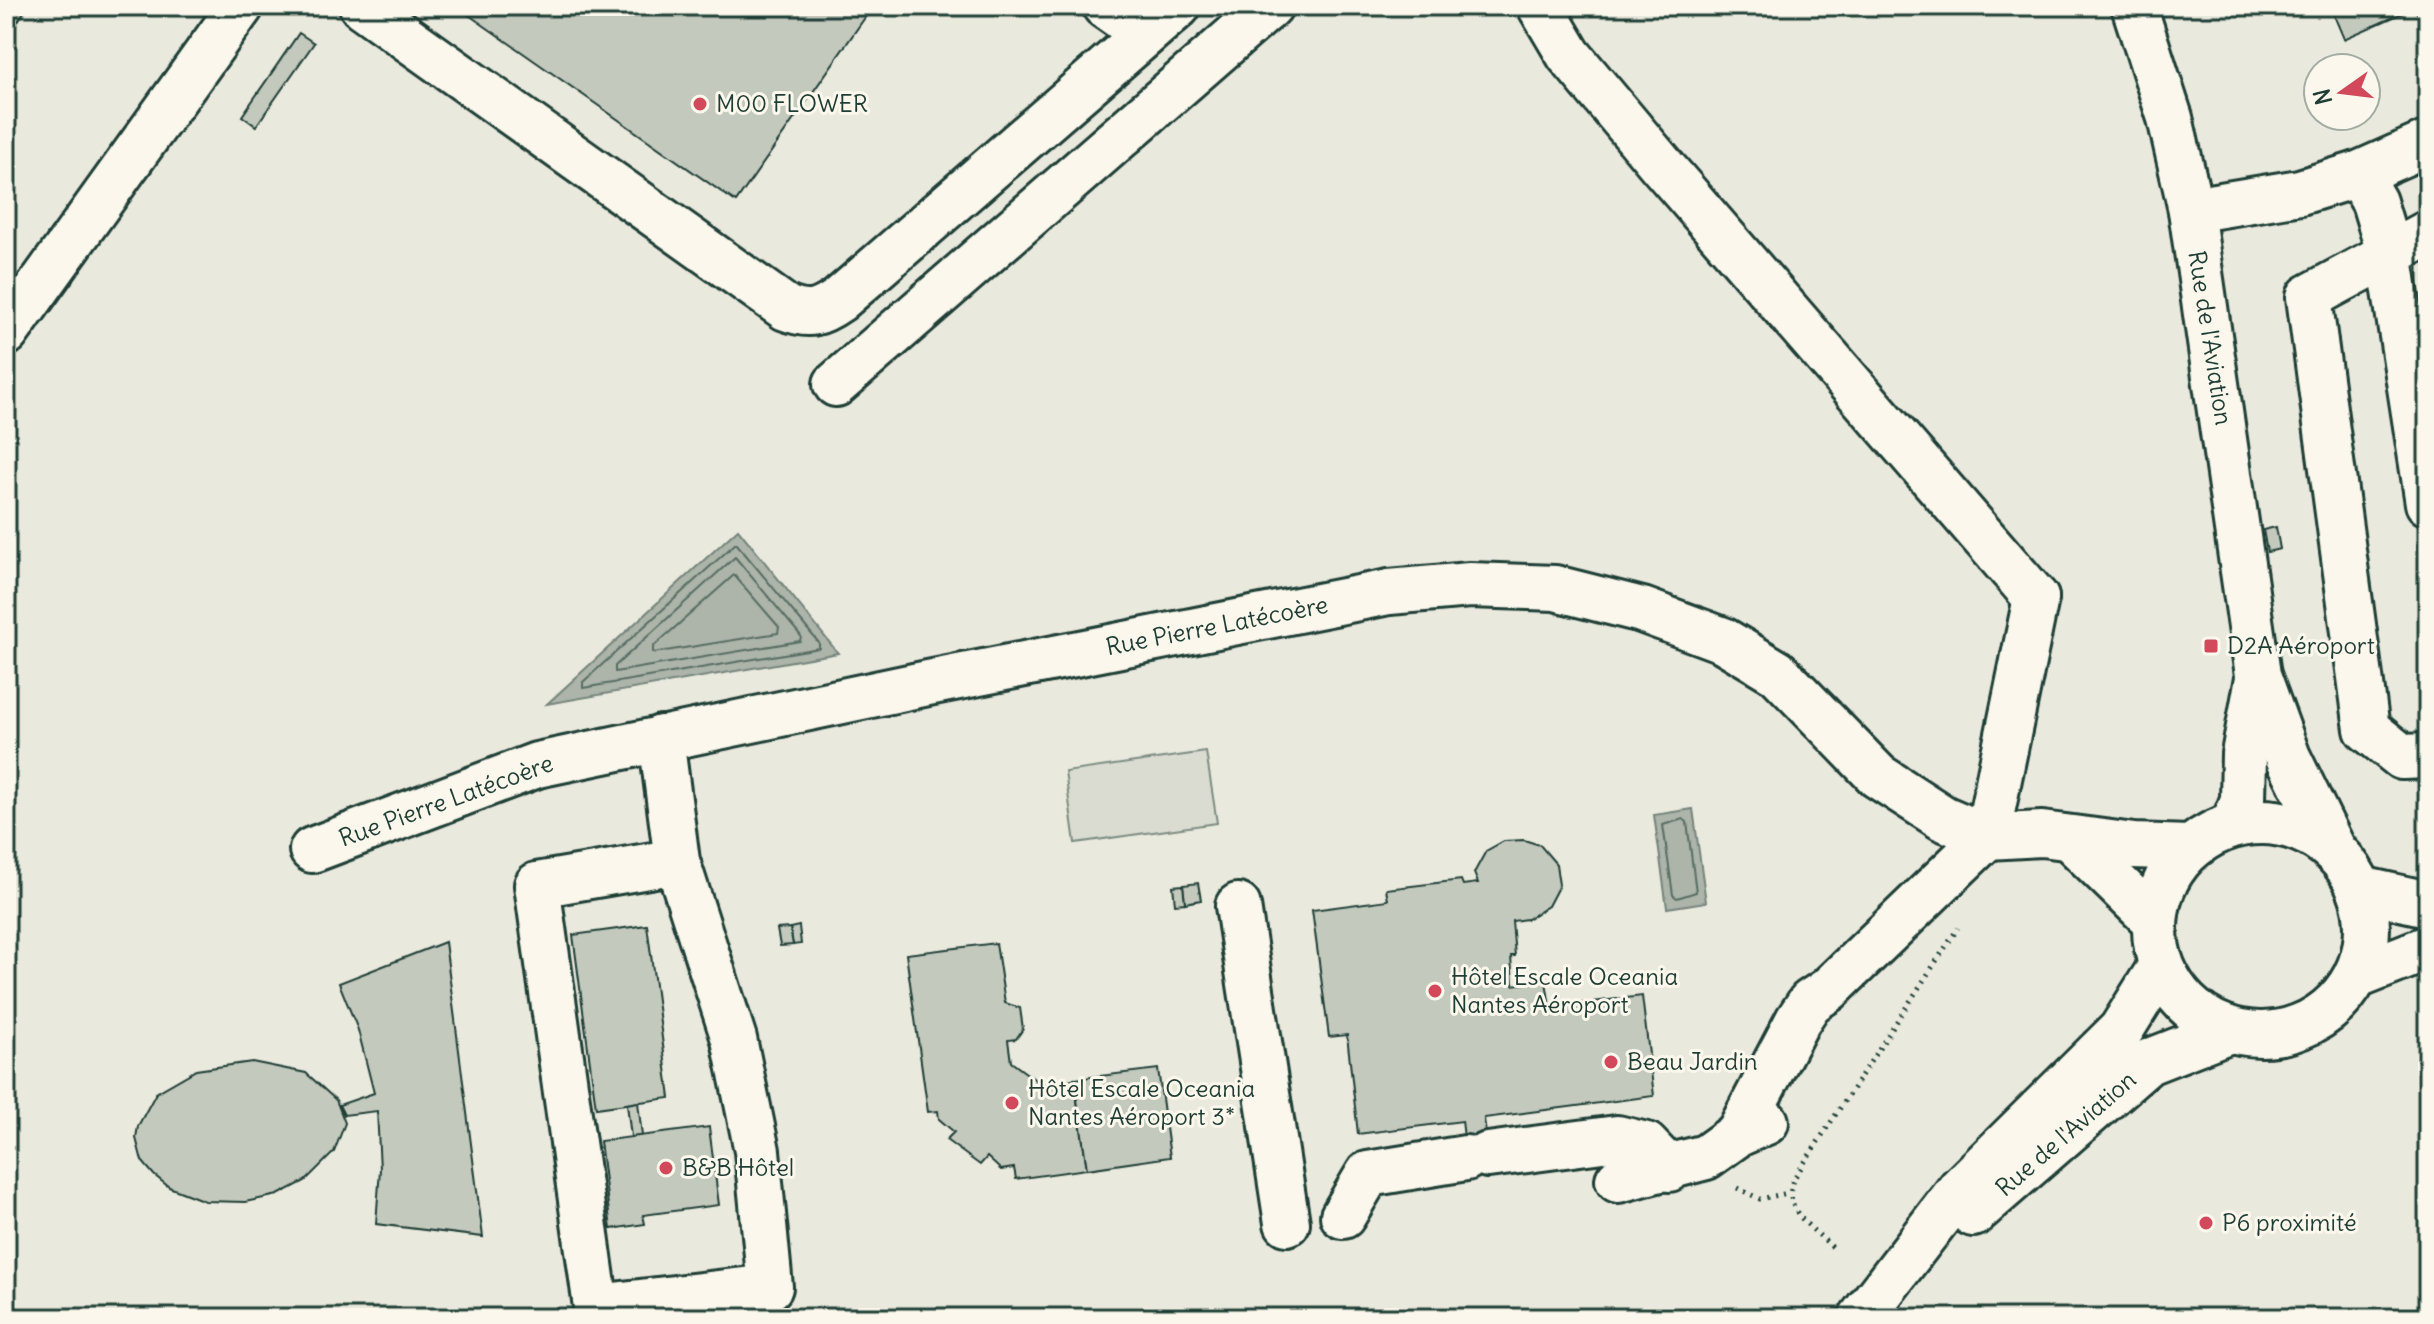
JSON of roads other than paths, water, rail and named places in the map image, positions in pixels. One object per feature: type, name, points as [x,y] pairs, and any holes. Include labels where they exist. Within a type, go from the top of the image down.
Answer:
[{"type":"street","points":[[6,333],[241,6]]},
{"type":"street","points":[[362,6],[786,308],[806,316],[823,312],[839,300],[1178,6]]},
{"type":"street","points":[[1105,6],[1145,34]]},
{"type":"street","points":[[836,384],[1270,6]]},
{"type":"street","points":[[1540,6],[1569,55],[2036,598],[2003,683],[1976,833],[1828,990],[1810,1002],[1738,1134],[1714,1154],[1669,1169],[1618,1180]]},
{"type":"street","name":"Rue de l'Aviation","points":[[2134,6],[2170,118],[2191,210],[2258,675],[2288,757],[2333,849]]},
{"type":"street","points":[[2191,210],[2300,192],[2358,174],[2428,143]]},
{"type":"street","points":[[2358,174],[2374,202],[2389,252],[2428,503]]},
{"type":"street","points":[[2428,233],[2309,297],[2367,729],[2402,757],[2428,756]]},
{"type":"street","name":"Rue Pierre Latécoère","points":[[312,850],[537,765],[1389,592],[1470,585],[1555,588],[1642,610],[1750,654],[1788,682],[1878,776],[1908,798],[1976,833]]},
{"type":"street","name":"Rue de l'Aviation","points":[[2233,825],[2243,800],[2244,754],[2258,675]]},
{"type":"street","points":[[661,738],[677,861],[734,1039],[757,1151],[770,1287],[596,1307],[537,885],[677,861]]},
{"type":"street","points":[[2259,821],[2286,824],[2311,833],[2333,849],[2360,889],[2367,918],[2366,947],[2357,976],[2328,1011],[2306,1025],[2268,1034],[2230,1030],[2188,1006],[2161,966],[2154,920],[2160,894],[2172,869],[2189,848],[2209,834],[2233,825],[2259,821]]},
{"type":"street","points":[[1976,833],[2042,834],[2189,848]]},
{"type":"street","points":[[2071,839],[2154,920]]},
{"type":"street","points":[[2360,889],[2428,904]]},
{"type":"street","points":[[1238,906],[1287,1223]]},
{"type":"street","points":[[2357,976],[2428,948]]},
{"type":"street","name":"Rue de l'Aviation","points":[[1861,1318],[1912,1256],[1960,1189],[2121,1030],[2161,966]]},
{"type":"street","name":"Rue de l'Aviation","points":[[1912,1256],[1981,1208],[2148,1062],[2230,1030]]},
{"type":"street","points":[[1343,1216],[1368,1174],[1477,1156],[1617,1138],[1646,1145],[1669,1169]]},
{"type":"water","points":[[738,529],[838,653],[547,704]]},
{"type":"water","points":[[1693,809],[1706,902],[1667,908],[1654,815]]},
{"type":"place","name":"M00 FLOWER","points":[[700,104]]},
{"type":"place","name":"D2A Aéroport","points":[[2211,646]]},
{"type":"place","name":"Hôtel Escale Oceania Nantes Aéroport","points":[[1435,991]]},
{"type":"place","name":"Beau Jardin","points":[[1611,1062]]},
{"type":"place","name":"Hôtel Escale Oceania Nantes Aéroport 3*","points":[[1012,1103]]},
{"type":"place","name":"B&B Hôtel","points":[[666,1168]]},
{"type":"place","name":"P6 proximité","points":[[2206,1223]]}]
